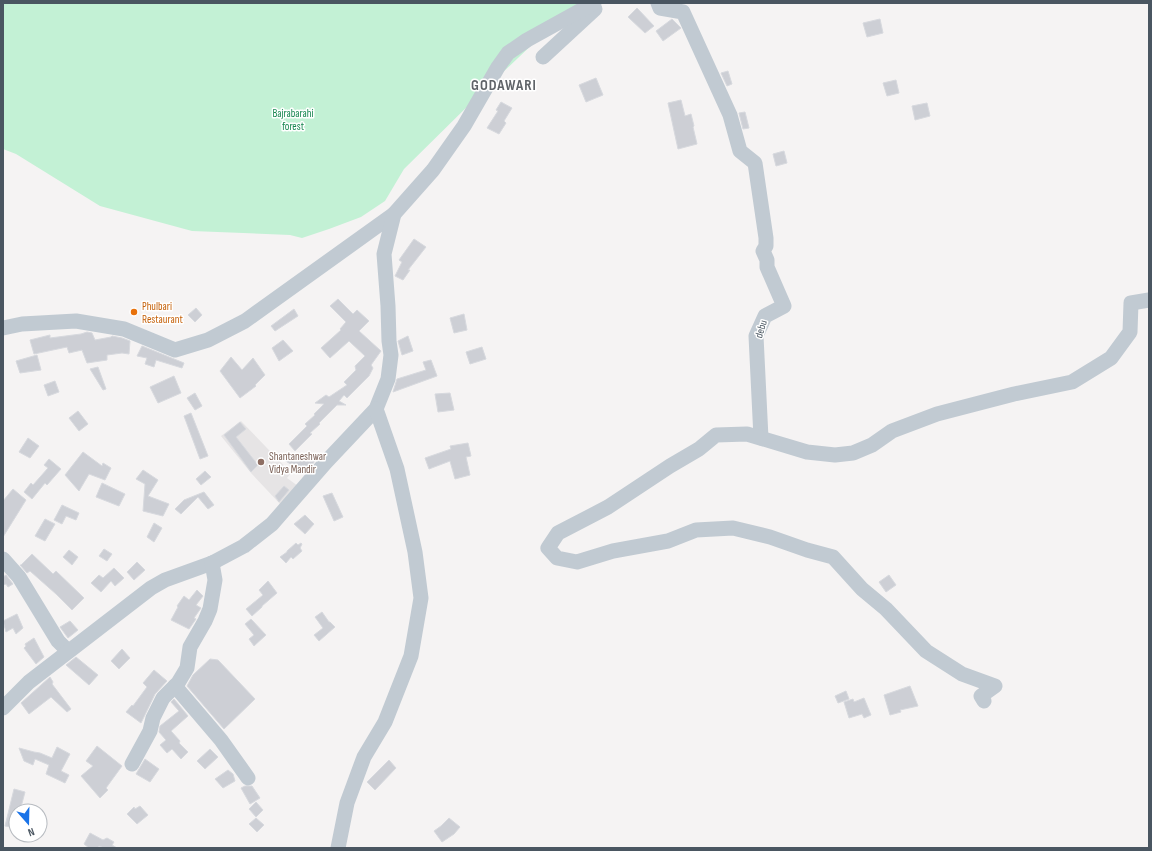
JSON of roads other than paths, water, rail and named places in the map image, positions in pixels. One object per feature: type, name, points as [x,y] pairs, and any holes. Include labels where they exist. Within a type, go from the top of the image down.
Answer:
[{"type":"street","points":[[3,328],[22,324],[76,321],[124,329],[175,350],[208,340],[245,321],[394,214],[433,170],[464,126],[498,67],[508,53],[527,40],[594,3]]},
{"type":"street","points":[[543,57],[602,3]]},
{"type":"street","name":"debu","points":[[658,3],[660,8],[683,12],[730,115],[740,151],[755,163],[766,238],[766,246],[763,251],[767,260],[767,267],[784,306],[765,316],[756,336],[761,438]]},
{"type":"street","points":[[3,708],[29,682],[151,588],[166,580],[212,563],[244,546],[272,524],[326,462],[376,409],[388,379],[391,355],[384,254],[394,214]]},
{"type":"street","points":[[984,701],[981,696],[995,686],[962,674],[926,651],[886,609],[862,589],[833,557],[807,550],[770,536],[733,528],[696,530],[668,541],[613,551],[577,562],[557,558],[548,548],[558,533],[608,507],[670,466],[699,449],[716,435],[747,434],[807,452],[835,455],[853,453],[872,444],[892,431],[937,414],[1014,394],[1072,382],[1111,358],[1130,332],[1131,303],[1149,300]]},
{"type":"street","points":[[338,848],[347,803],[364,757],[385,722],[411,656],[421,598],[415,552],[397,469],[376,409]]},
{"type":"street","points":[[3,559],[19,577],[58,641],[68,651]]},
{"type":"street","points":[[132,764],[150,731],[153,718],[163,698],[175,686],[187,668],[190,647],[210,609],[214,580],[212,563]]},
{"type":"street","points":[[175,686],[221,740],[248,778]]},
{"type":"place","name":"Phulbari Restaurant","points":[[134,312]]},
{"type":"place","name":"Shantaneshwar Vidya Mandir","points":[[261,462]]},
{"type":"district","name":"GODAWARI","points":[[504,85]]},
{"type":"park label","name":"Bajrabarahi forest","points":[[293,119]]}]
